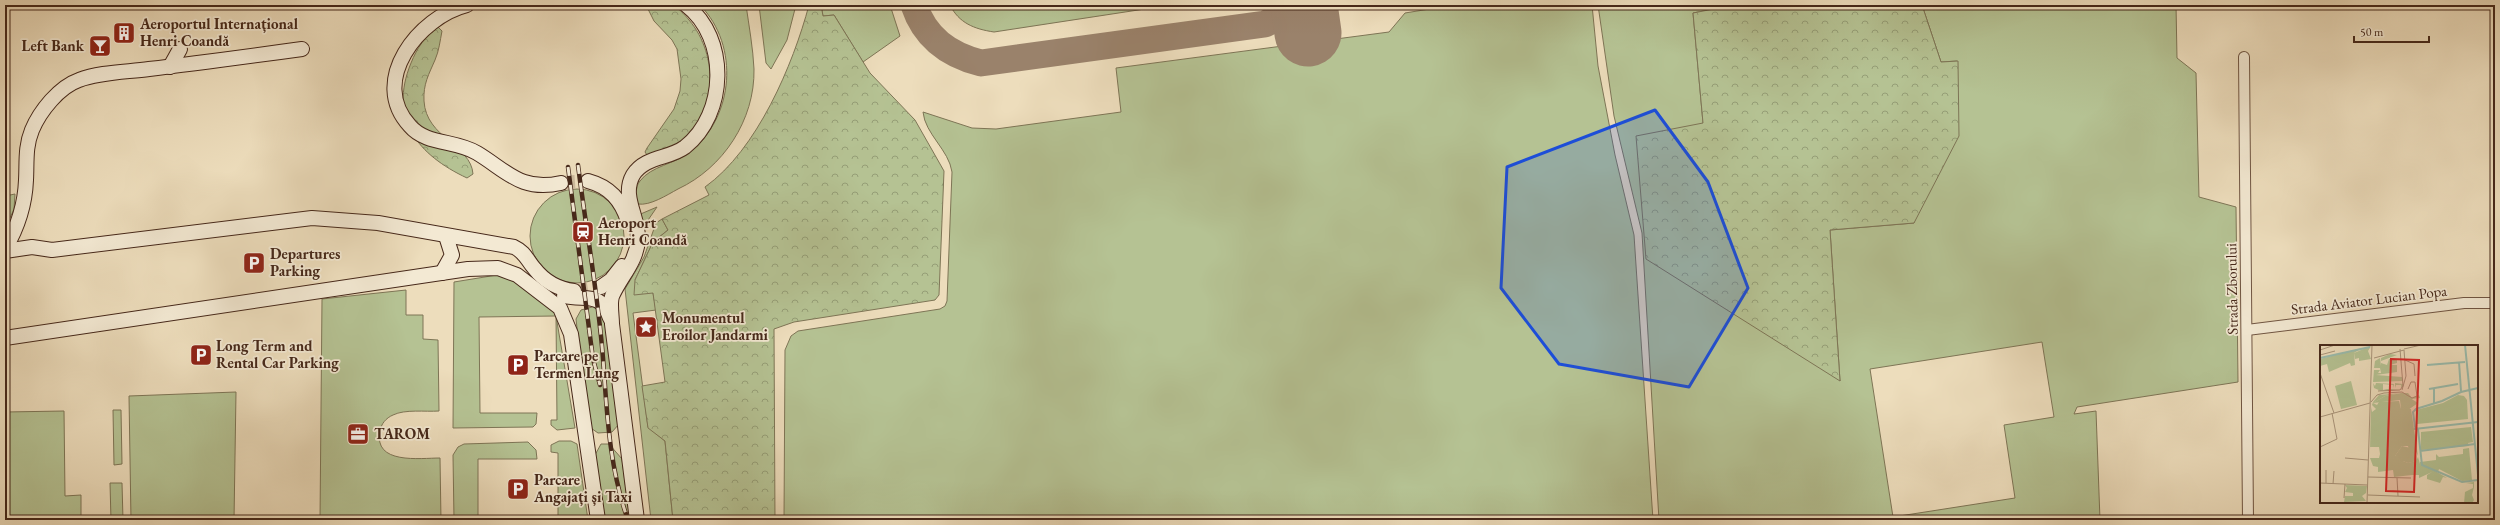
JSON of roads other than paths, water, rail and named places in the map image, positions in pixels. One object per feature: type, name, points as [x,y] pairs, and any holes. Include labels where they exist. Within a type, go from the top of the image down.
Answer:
[{"type":"street","points":[[467,5],[447,12],[435,20],[408,47],[398,68],[394,97],[397,108],[410,126],[425,136],[475,152],[524,184],[561,183]]},
{"type":"street","points":[[637,520],[612,324],[612,295],[632,263],[638,243],[636,222],[629,196],[630,181],[641,166],[647,162],[676,152],[692,141],[705,125],[714,101],[716,63],[710,38],[700,20],[686,5]]},
{"type":"street","points":[[170,67],[180,49]]},
{"type":"street","points":[[5,250],[19,223],[22,210],[29,137],[38,118],[66,87],[80,79],[302,49]]},
{"type":"street","name":"Strada Zborului","points":[[2244,57],[2248,520]]},
{"type":"street","points":[[588,182],[606,188],[618,200],[628,221],[630,234],[625,262],[617,274],[602,287]]},
{"type":"street","points":[[5,250],[32,247],[52,250],[312,218],[378,223],[520,250],[546,281],[560,288],[574,291]]},
{"type":"street","points":[[442,273],[452,255],[446,236]]},
{"type":"street","points":[[498,246],[517,260],[549,290],[567,297],[600,300],[606,307],[612,324]]},
{"type":"street","points":[[5,338],[442,273],[479,268],[507,270],[538,290],[564,313],[571,334],[598,520]]},
{"type":"street","name":"Strada Aviator Lucian Popa","points":[[2247,330],[2464,303],[2495,303]]},
{"type":"tunnel","points":[[561,183],[588,181]]},
{"type":"tunnel","points":[[574,291],[601,287]]},
{"type":"railway","points":[[578,165],[598,310],[610,440],[617,480],[628,520]]},
{"type":"railway","points":[[568,167],[593,359],[600,385]]},
{"type":"place","name":"Aeroportul Internațional Henri Coandă","points":[[124,33]]},
{"type":"place","name":"Left Bank","points":[[100,46]]},
{"type":"place","name":"Aeroport Henri Coandă","points":[[583,232]]},
{"type":"place","name":"Departures Parking","points":[[254,263]]},
{"type":"place","name":"Monumentul Eroilor Jandarmi","points":[[646,327]]},
{"type":"place","name":"Long Term and Rental Car Parking","points":[[201,355]]},
{"type":"place","name":"Parcare pe Termen Lung","points":[[518,365]]},
{"type":"place","name":"TAROM","points":[[358,434]]},
{"type":"place","name":"Parcare Angajați și Taxi","points":[[518,489]]}]
